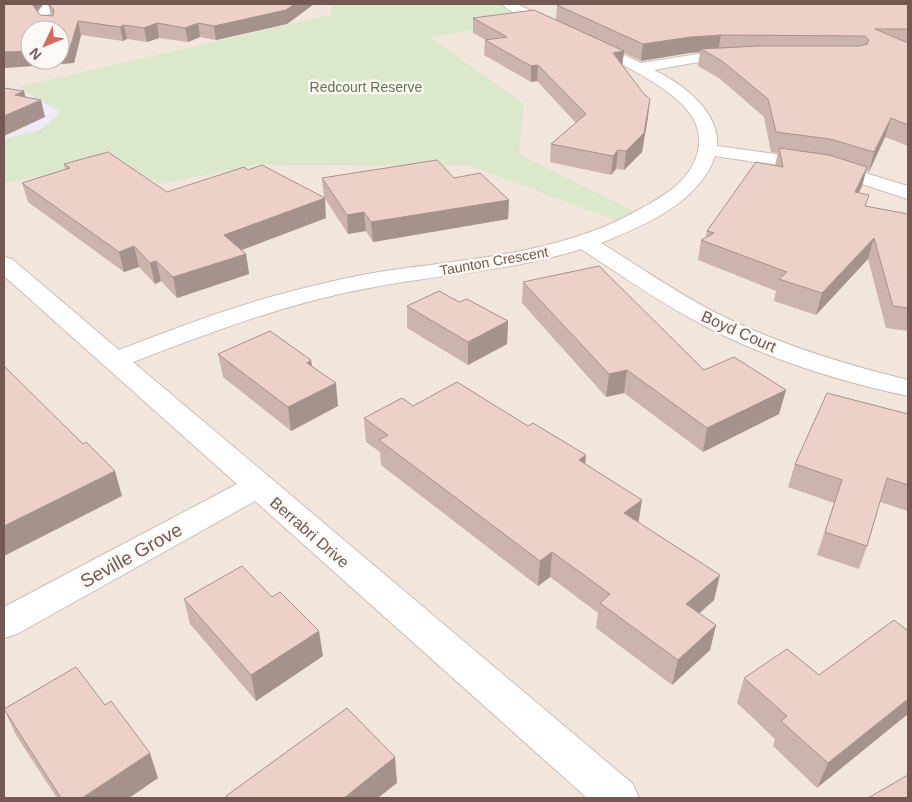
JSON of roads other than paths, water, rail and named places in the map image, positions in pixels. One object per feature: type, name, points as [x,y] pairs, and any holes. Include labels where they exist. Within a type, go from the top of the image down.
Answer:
[{"type":"street","points":[[46,20],[42,15],[46,8],[52,4]]},
{"type":"street","points":[[508,4],[640,68],[668,84],[694,106],[705,126],[708,150],[790,160],[826,167],[857,175],[908,193]]},
{"type":"street","points":[[640,68],[698,58],[750,57]]},
{"type":"street","name":"Taunton Crescent","points":[[115,360],[236,315],[307,294],[376,280],[516,260],[585,242],[633,222],[669,200],[698,172],[708,150]]},
{"type":"street","name":"Boyd Court","points":[[585,242],[683,305],[737,332],[800,356],[908,388]]},
{"type":"street","name":"Berrabri Drive","points":[[4,264],[618,798]]},
{"type":"street","name":"Seville Grove","points":[[4,624],[258,486]]},
{"type":"park label","name":"Redcourt Reserve","points":[[366,87]]}]
